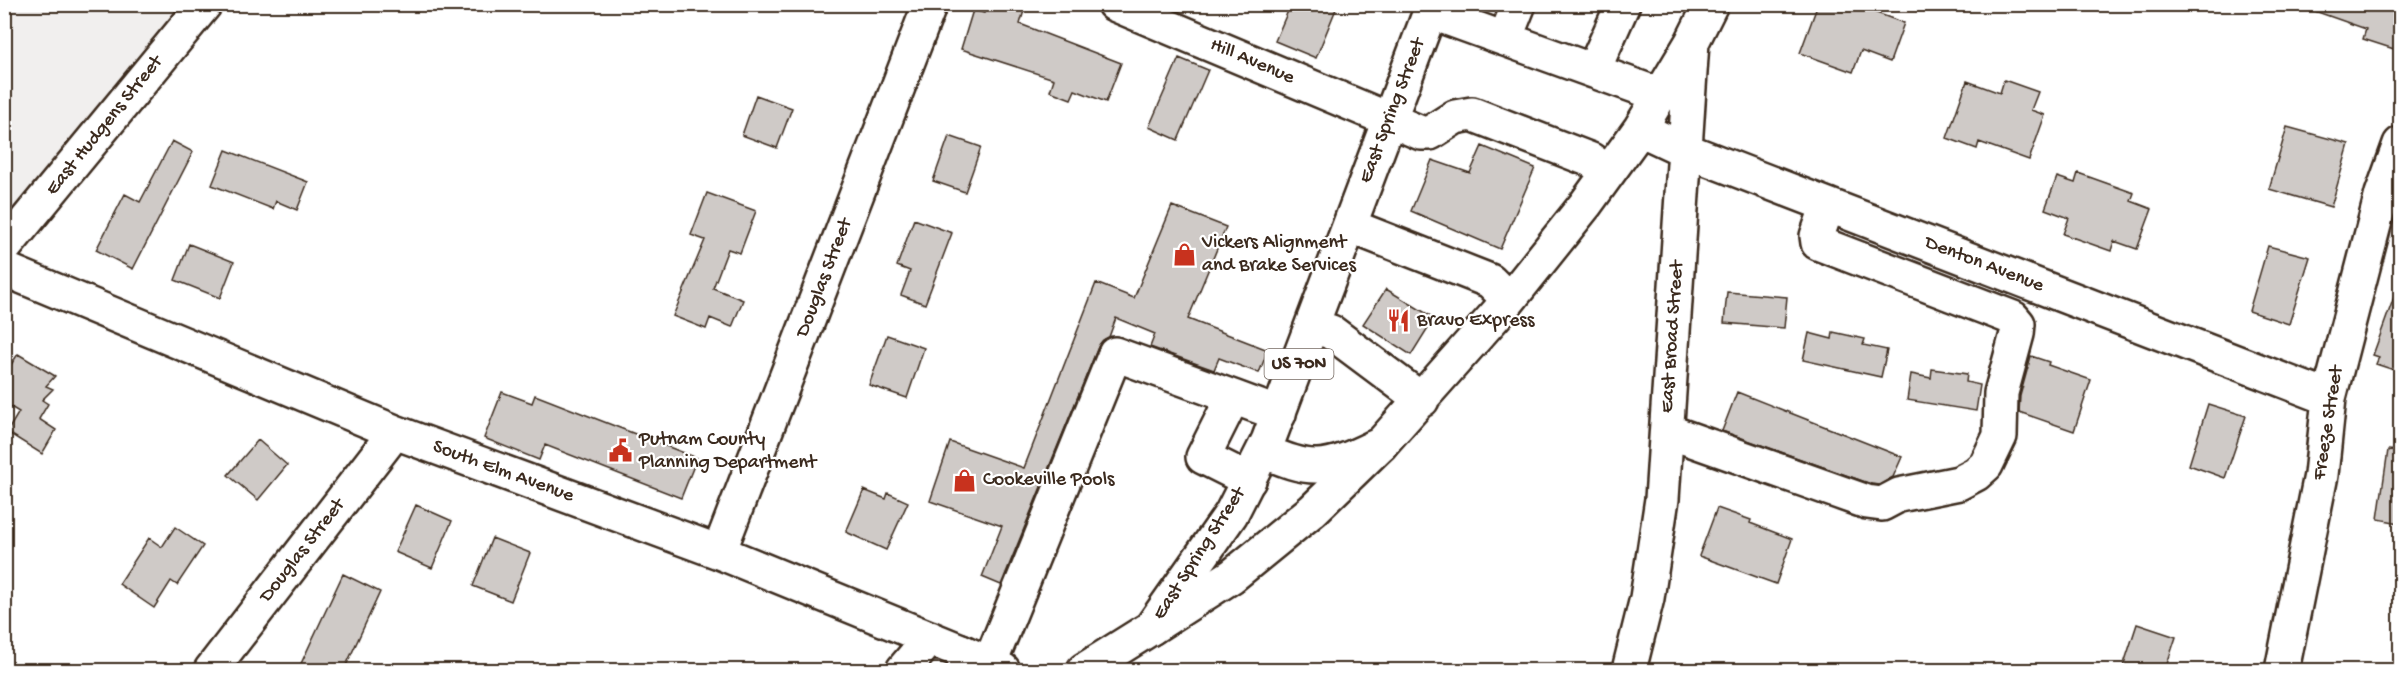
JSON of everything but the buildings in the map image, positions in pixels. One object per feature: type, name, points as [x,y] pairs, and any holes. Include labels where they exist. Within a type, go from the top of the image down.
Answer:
[{"type":"street","name":"East Hudgens Street","points":[[4,248],[205,4]]},
{"type":"street","name":"Douglas Street","points":[[719,552],[930,4]]},
{"type":"street","name":"Hill Avenue","points":[[1114,4],[1421,133],[1430,133],[1455,117],[1472,114],[1590,160],[1608,172]]},
{"type":"street","points":[[1505,39],[1519,4]]},
{"type":"street","points":[[1593,71],[1623,4]]},
{"type":"street","name":"East Broad Street","points":[[1629,670],[1647,598],[1662,499],[1692,42],[1711,4]]},
{"type":"street","name":"East Spring Street","points":[[1084,670],[1124,658],[1151,628],[1231,514],[1279,414],[1432,8]]},
{"type":"street","points":[[1432,8],[1505,39],[1660,95]]},
{"type":"street","points":[[1151,628],[1232,576],[1313,510],[1381,444],[1422,400],[1509,300],[1608,172],[1640,129],[1692,42]]},
{"type":"street","name":"Denton Avenue","points":[[1640,129],[1685,150],[2329,398]]},
{"type":"street","name":"Freeze Street","points":[[2282,670],[2321,476],[2329,398],[2382,194],[2400,144]]},
{"type":"street","points":[[1667,431],[1867,502],[1882,504],[1899,495],[1959,483],[1976,474],[1986,465],[2000,436],[2001,393],[2018,324],[2013,318],[1818,243],[1816,236],[1828,205]]},
{"type":"street","points":[[1350,226],[1490,281],[1509,300]]},
{"type":"street","name":"South Elm Avenue","points":[[4,269],[395,432],[719,552],[930,638],[981,664]]},
{"type":"street","points":[[1313,326],[1330,332],[1422,400]]},
{"type":"street","points":[[981,664],[1115,354],[1279,414]]},
{"type":"street","points":[[1233,397],[1203,457],[1256,466],[1290,461],[1317,467],[1340,462],[1381,444]]},
{"type":"street","name":"Douglas Street","points":[[211,670],[395,432]]},
{"type":"street","points":[[903,670],[930,638]]},
{"type":"shaded area","points":[[5,5],[187,5],[5,225]]},
{"type":"place","name":"Vickers Alignment and Brake Services","points":[[1184,254]]},
{"type":"place","name":"Bravo Express","points":[[1399,321]]},
{"type":"place","name":"Putnam County Planning Department","points":[[621,451]]},
{"type":"place","name":"Cookeville Pools","points":[[965,480]]}]
